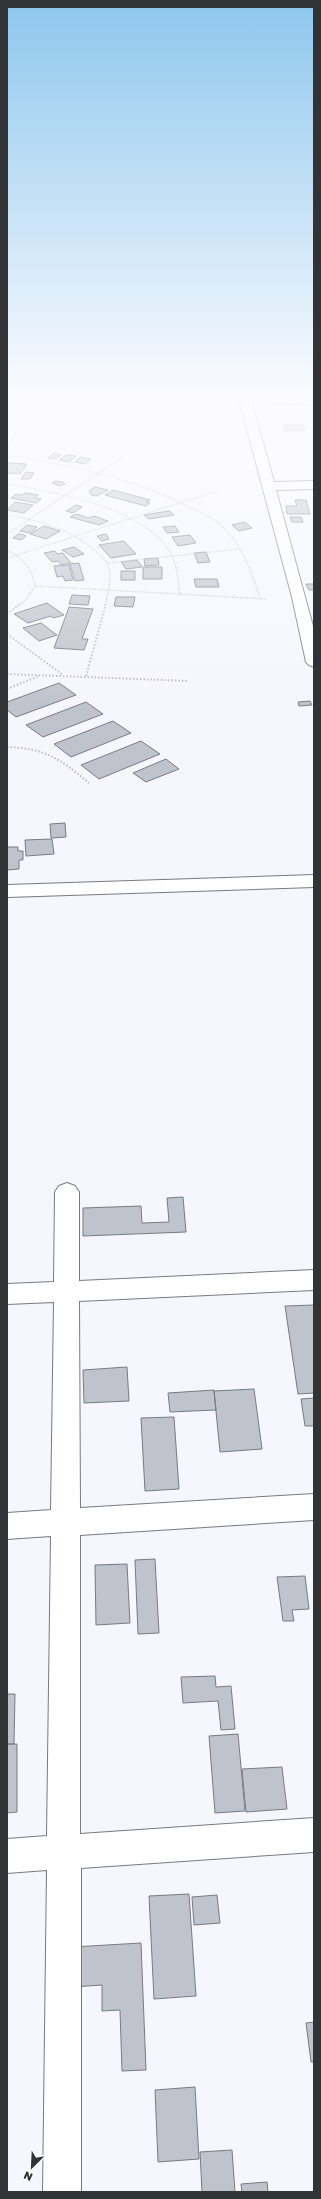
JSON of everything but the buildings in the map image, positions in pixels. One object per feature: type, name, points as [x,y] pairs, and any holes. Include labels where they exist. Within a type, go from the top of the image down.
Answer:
[{"type":"street","points":[[273,503],[299,597],[314,662]]},
{"type":"street","points":[[299,597],[314,596]]},
{"type":"street","points":[[7,891],[314,881]]},
{"type":"street","points":[[62,2192],[67,1192]]},
{"type":"street","points":[[7,1294],[314,1280]]},
{"type":"street","points":[[7,1526],[314,1507]]},
{"type":"street","points":[[7,1856],[314,1835]]},
{"type":"path","points":[[7,534],[54,503]]},
{"type":"path","points":[[93,503],[130,519],[154,535],[172,554],[180,595]]},
{"type":"path","points":[[7,558],[77,537],[179,503]]},
{"type":"path","points":[[182,503],[220,523],[239,549],[250,569],[260,598]]},
{"type":"path","points":[[7,514],[53,526],[77,537],[94,549],[107,563],[109,591],[86,676]]},
{"type":"path","points":[[107,563],[172,554],[239,549]]},
{"type":"path","points":[[7,550],[18,555],[30,566],[35,586],[25,601],[7,614]]},
{"type":"path","points":[[35,586],[266,599]]},
{"type":"path","points":[[7,634],[64,675]]},
{"type":"path","points":[[7,674],[190,681]]},
{"type":"path","points":[[7,690],[41,675]]},
{"type":"path","points":[[7,747],[41,749],[57,758],[89,783]]}]
